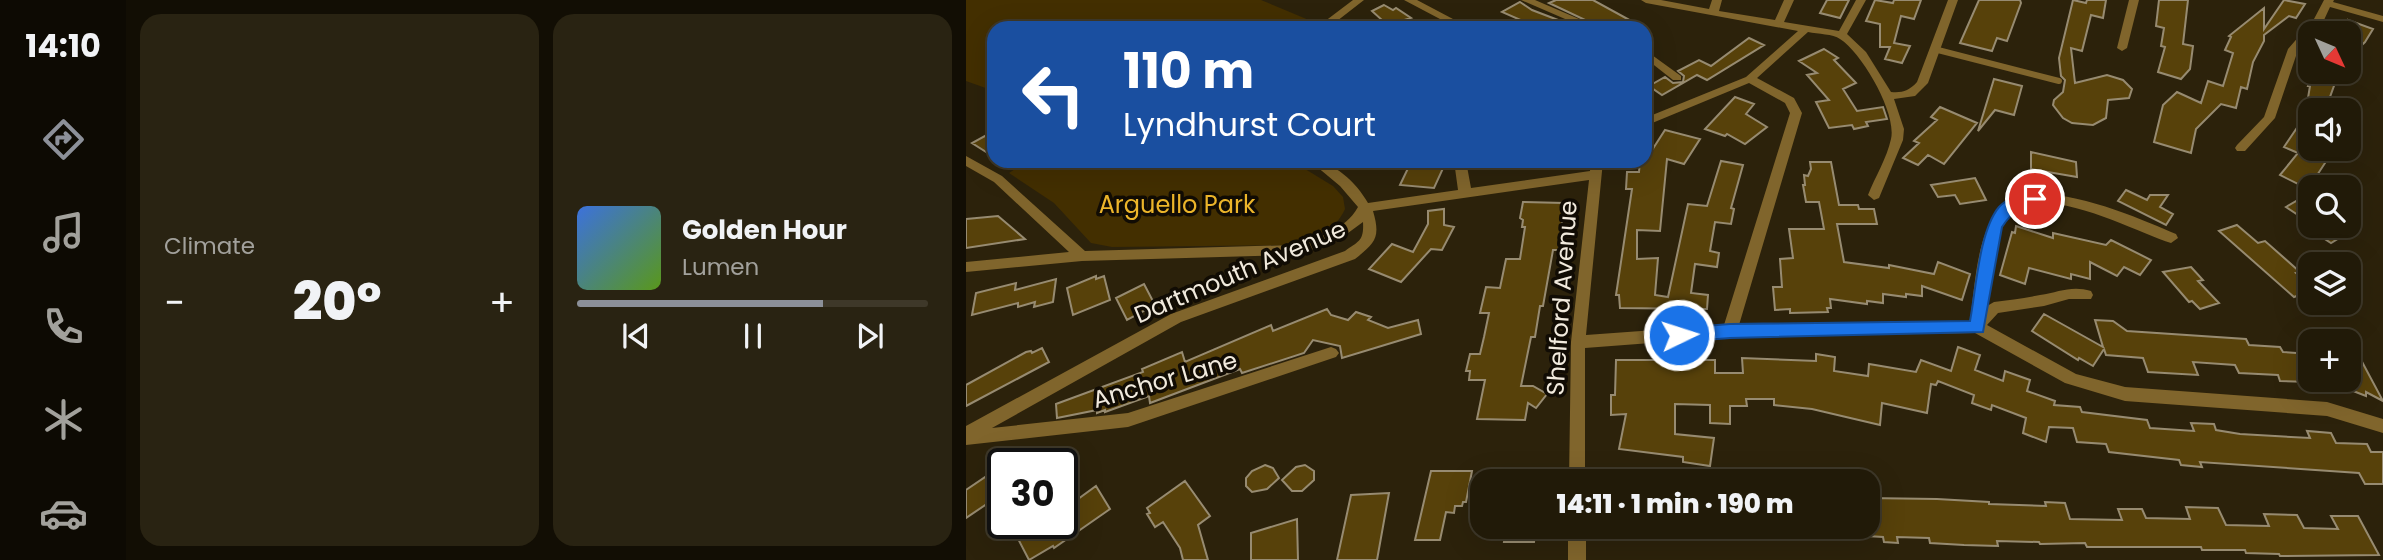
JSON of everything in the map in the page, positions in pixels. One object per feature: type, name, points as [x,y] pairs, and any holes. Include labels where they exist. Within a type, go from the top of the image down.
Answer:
[{"type":"street","points":[[1330,21],[1359,0]]},
{"type":"street","points":[[1409,0],[1451,21]]},
{"type":"street","points":[[1526,0],[1578,21]]},
{"type":"street","points":[[1646,0],[1842,35],[1862,54],[1887,95],[1898,129],[1897,140],[1874,195]]},
{"type":"street","points":[[1713,13],[1717,0]]},
{"type":"street","points":[[1778,24],[1789,0]]},
{"type":"street","points":[[1842,35],[1861,0]]},
{"type":"street","points":[[1887,95],[1903,97],[1914,94],[1922,83],[1953,0]]},
{"type":"street","points":[[2122,48],[2134,0]]},
{"type":"street","points":[[2241,148],[2269,118],[2293,49],[2319,20],[2329,2],[2383,19]]},
{"type":"street","points":[[1652,119],[1750,79],[1807,27]]},
{"type":"street","points":[[1652,58],[1677,78]]},
{"type":"street","points":[[1730,331],[1796,113],[1790,101],[1750,79]]},
{"type":"street","points":[[966,160],[998,180],[1082,256]]},
{"type":"street","name":"Dartmouth Avenue","points":[[966,436],[1176,318],[1350,256],[1367,242],[1370,235],[1364,208],[1354,191],[1325,168]]},
{"type":"street","points":[[1461,168],[1465,192]]},
{"type":"street","points":[[966,267],[1082,256],[1292,250],[1328,240],[1359,218],[1364,208],[1592,168]]},
{"type":"street","name":"Shelford Avenue","points":[[1577,469],[1578,342],[1597,168]]},
{"type":"street","points":[[1978,327],[1995,227],[2005,210],[2020,201],[2035,199],[2080,205],[2171,238]]},
{"type":"street","points":[[1978,327],[1994,308],[2069,293],[2086,295]]},
{"type":"street","points":[[1578,342],[1730,331],[1978,327],[2012,343],[2064,376],[2099,388],[2125,394],[2327,409],[2383,426]]},
{"type":"street","name":"Anchor Lane","points":[[966,436],[1128,420],[1331,353]]},
{"type":"street","points":[[1577,539],[1577,560]]},
{"type":"lane","points":[[1934,49],[2059,81]]},
{"type":"green space","points":[[966,0],[1261,0],[1311,21],[987,21],[987,88],[966,81]]},
{"type":"green space","name":"Arguello Park","points":[[1017,168],[1303,168],[1333,186],[1343,197],[1345,209],[1327,230],[1311,238],[1284,245],[1112,247],[1091,243],[1054,203],[1009,173]]},
{"type":"building","points":[[1556,0],[1593,0],[1631,21],[1587,21],[1549,3]]},
{"type":"building","points":[[1827,0],[1849,0],[1840,18],[1820,13]]},
{"type":"building","points":[[1875,0],[1893,3],[1894,0],[1921,0],[1914,19],[1901,16],[1894,43],[1910,46],[1902,63],[1885,59],[1890,47],[1880,47],[1880,24],[1866,21]]},
{"type":"building","points":[[1979,0],[2020,0],[2021,3],[2007,41],[1997,38],[1992,51],[1960,43]]},
{"type":"building","points":[[2073,0],[2086,3],[2087,0],[2106,0],[2103,18],[2091,15],[2082,51],[2071,48],[2075,83],[2107,75],[2123,80],[2132,89],[2129,98],[2108,100],[2106,118],[2093,125],[2072,123],[2063,118],[2053,105],[2054,100],[2063,92],[2065,80],[2061,76],[2059,58]]},
{"type":"building","points":[[2159,0],[2188,0],[2183,44],[2193,46],[2190,69],[2181,79],[2158,72],[2165,47],[2161,46],[2164,28],[2156,26]]},
{"type":"building","points":[[2284,0],[2305,4],[2296,18],[2289,16],[2264,35],[2264,41],[2253,62],[2247,89],[2241,87],[2236,108],[2221,104],[2196,129],[2191,153],[2154,142],[2163,105],[2177,92],[2201,103],[2208,81],[2223,86],[2233,53],[2225,50],[2231,37],[2229,36],[2264,8],[2264,29]]},
{"type":"building","points":[[1520,2],[1532,10],[1561,21],[1523,21],[1502,12]]},
{"type":"building","points":[[1384,5],[1393,10],[1396,8],[1411,18],[1383,21],[1372,11]]},
{"type":"building","points":[[2361,25],[2373,29],[2361,46]]},
{"type":"building","points":[[1749,38],[1764,45],[1707,80],[1697,75],[1662,95],[1652,88],[1652,84],[1665,77],[1673,83],[1683,82],[1684,76],[1678,71],[1699,60],[1711,66]]},
{"type":"building","points":[[1824,49],[1838,58],[1834,60],[1856,83],[1843,89],[1857,111],[1883,107],[1887,119],[1866,122],[1868,126],[1854,129],[1852,125],[1829,128],[1816,102],[1829,100],[1807,75],[1817,73],[1799,61]]},
{"type":"building","points":[[1994,79],[2022,86],[2014,115],[1995,110],[1978,131]]},
{"type":"building","points":[[2335,84],[2330,97],[2333,98],[2308,98],[2308,86]]},
{"type":"building","points":[[1735,97],[1754,104],[1746,114],[1767,127],[1745,144],[1727,134],[1725,136],[1705,129]]},
{"type":"building","points":[[1940,107],[1977,123],[1944,164],[1928,155],[1918,165],[1903,158],[1919,143],[1914,141],[1937,120],[1931,117]]},
{"type":"building","points":[[2298,126],[2298,153],[2284,147]]},
{"type":"building","points":[[1665,130],[1700,139],[1684,164],[1667,159],[1660,231],[1637,230],[1637,259],[1658,258],[1655,295],[1668,297],[1688,204],[1707,206],[1721,161],[1743,165],[1731,208],[1734,209],[1731,224],[1715,222],[1710,251],[1719,253],[1717,267],[1695,264],[1691,293],[1708,295],[1707,309],[1620,308],[1619,295],[1616,295],[1632,189],[1626,189],[1627,172],[1652,168],[1652,150]]},
{"type":"building","points":[[987,135],[987,153],[972,143]]},
{"type":"building","points":[[2031,152],[2076,162],[2077,177],[2031,169]]},
{"type":"building","points":[[2298,153],[2298,161],[2326,161],[2317,175],[2298,175],[2298,184],[2280,175]]},
{"type":"building","points":[[1810,162],[1831,162],[1839,205],[1858,205],[1859,209],[1874,209],[1877,224],[1837,224],[1844,262],[1889,268],[1889,265],[1934,274],[1938,262],[1970,274],[1962,300],[1922,286],[1922,296],[1883,294],[1883,303],[1867,301],[1867,304],[1830,299],[1831,308],[1827,308],[1828,312],[1790,313],[1790,309],[1775,310],[1773,287],[1782,287],[1780,259],[1793,258],[1789,229],[1824,229],[1819,202],[1806,202],[1804,175],[1808,176]]},
{"type":"building","points":[[1408,168],[1443,168],[1434,188],[1400,185]]},
{"type":"building","points":[[1975,178],[1986,200],[1960,204],[1955,195],[1938,197],[1931,185]]},
{"type":"building","points":[[2126,190],[2147,200],[2150,195],[2168,195],[2160,207],[2173,214],[2166,225],[2118,201]]},
{"type":"building","points":[[2298,200],[2298,215],[2286,207]]},
{"type":"building","points":[[1523,202],[1564,203],[1559,250],[1553,250],[1543,306],[1540,306],[1535,337],[1531,337],[1521,386],[1533,386],[1547,394],[1536,408],[1528,403],[1525,420],[1477,419],[1485,380],[1469,380],[1470,371],[1466,371],[1470,354],[1480,354],[1489,313],[1480,313],[1486,287],[1500,288],[1506,259],[1520,259],[1525,227],[1522,227],[1523,220],[1520,218]]},
{"type":"building","points":[[1444,209],[1444,225],[1454,227],[1442,250],[1431,249],[1401,282],[1369,269],[1392,244],[1413,252],[1428,224],[1428,211]]},
{"type":"building","points":[[998,216],[1025,239],[966,248],[966,219]]},
{"type":"building","points":[[2237,225],[2258,243],[2265,241],[2298,270],[2298,296],[2294,297],[2219,231]]},
{"type":"building","points":[[2016,226],[2053,238],[2053,233],[2106,245],[2111,240],[2151,260],[2140,275],[2124,267],[2117,276],[2090,262],[2090,279],[2071,274],[2071,279],[2029,268],[2025,284],[2000,275]]},
{"type":"building","points":[[2323,238],[2339,238],[2331,243]]},
{"type":"building","points":[[2191,267],[2203,280],[2198,281],[2219,303],[2200,309],[2192,301],[2189,302],[2163,272]]},
{"type":"building","points":[[1096,276],[1096,279],[1104,276],[1110,300],[1073,315],[1067,288]]},
{"type":"building","points":[[1056,279],[1053,302],[1034,307],[1035,302],[1018,307],[1018,303],[972,315],[976,293],[1016,283],[1015,290]]},
{"type":"building","points":[[1144,284],[1155,305],[1127,320],[1116,298]]},
{"type":"building","points":[[1327,309],[1331,315],[1348,320],[1356,312],[1371,317],[1368,320],[1388,328],[1418,320],[1421,334],[1342,358],[1340,346],[1313,340],[1304,353],[1242,373],[1240,369],[1150,403],[1149,396],[1105,412],[1097,413],[1097,410],[1057,418],[1056,404],[1143,372],[1142,369],[1182,352],[1185,362],[1271,325],[1273,331]]},
{"type":"building","points":[[2044,314],[2103,347],[2095,320],[2113,321],[2127,331],[2246,339],[2249,345],[2280,347],[2283,352],[2298,353],[2298,382],[2280,381],[2278,375],[2239,373],[2235,365],[2193,362],[2198,375],[2148,372],[2143,358],[2106,355],[2104,349],[2093,366],[2079,358],[2078,360],[2032,331]]},
{"type":"building","points":[[1958,347],[1980,355],[1975,370],[2003,381],[2005,371],[2030,380],[2027,391],[2055,401],[2054,405],[2080,407],[2082,412],[2147,420],[2150,428],[2194,431],[2191,423],[2214,424],[2216,430],[2240,434],[2310,438],[2307,431],[2331,433],[2336,443],[2367,444],[2371,452],[2383,452],[2383,484],[2365,484],[2359,473],[2200,462],[2202,467],[2181,465],[2179,460],[2109,452],[2106,444],[2077,442],[2073,428],[2049,427],[2046,442],[2023,433],[2026,418],[1992,405],[1991,410],[1972,403],[1974,395],[1938,381],[1936,385],[1931,384],[1927,413],[1882,403],[1880,425],[1812,409],[1774,405],[1774,399],[1746,399],[1747,406],[1730,406],[1730,424],[1710,423],[1710,405],[1675,404],[1675,434],[1714,438],[1710,466],[1683,462],[1683,457],[1619,449],[1626,414],[1611,415],[1611,395],[1615,395],[1616,360],[1715,360],[1715,373],[1743,373],[1742,358],[1816,361],[1816,354],[1835,357],[1834,371],[1868,376],[1869,364],[1916,372],[1921,360],[1951,371]]},
{"type":"building","points":[[1042,348],[1049,362],[966,406],[966,385],[1026,352],[1032,353]]},
{"type":"building","points":[[2361,360],[2383,401],[2366,392],[2366,396],[2356,392],[2361,392]]},
{"type":"building","points":[[1265,465],[1273,468],[1279,478],[1267,489],[1252,492],[1246,486],[1246,478],[1252,471]]},
{"type":"building","points":[[1305,465],[1314,471],[1314,480],[1302,491],[1292,491],[1282,480],[1296,467]]},
{"type":"building","points":[[1431,471],[1470,471],[1466,502],[1463,502],[1462,506],[1455,506],[1454,513],[1446,512],[1440,540],[1415,540]]},
{"type":"building","points":[[987,476],[987,504],[966,518],[966,490]]},
{"type":"building","points":[[1185,481],[1210,516],[1198,525],[1208,560],[1183,560],[1180,548],[1163,522],[1155,527],[1147,514],[1150,513],[1147,508]]},
{"type":"building","points":[[1096,486],[1110,509],[1078,531],[1078,499]]},
{"type":"building","points":[[1389,493],[1377,560],[1337,560],[1351,495]]},
{"type":"building","points":[[1880,498],[2046,506],[2045,502],[2065,503],[2070,519],[2122,520],[2118,509],[2142,509],[2146,518],[2190,519],[2186,507],[2218,508],[2226,525],[2269,526],[2264,514],[2297,515],[2304,528],[2338,529],[2331,516],[2358,516],[2379,555],[2280,556],[2246,553],[2245,550],[2202,550],[2201,547],[2087,547],[2085,543],[1997,541],[1998,546],[1964,545],[1930,543],[1929,538],[1897,537],[1898,543],[1884,542],[1883,537],[1880,537]]},
{"type":"building","points":[[1297,519],[1298,560],[1251,560],[1251,533]]},
{"type":"building","points":[[1018,539],[1067,539],[1054,548],[1053,546],[1029,560]]},
{"type":"building","points":[[1505,539],[1534,539],[1534,542],[1504,542]]},
{"type":"building","points":[[1741,539],[1741,540],[1693,540]]},
{"type":"route","points":[[1679,335],[1730,331],[1978,327],[1995,227],[2005,210],[2020,201],[2035,199]]}]
